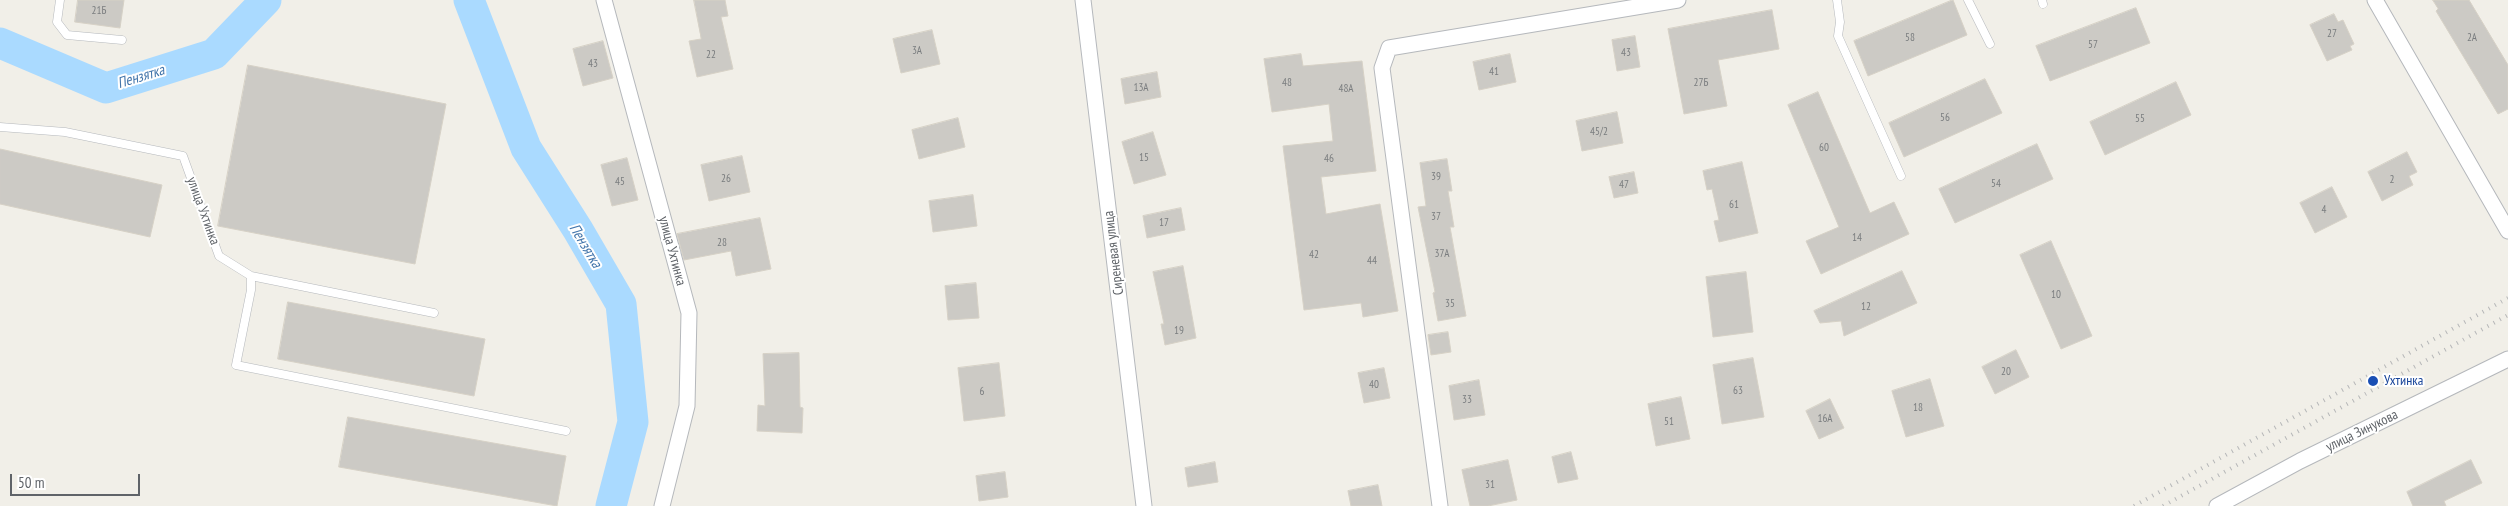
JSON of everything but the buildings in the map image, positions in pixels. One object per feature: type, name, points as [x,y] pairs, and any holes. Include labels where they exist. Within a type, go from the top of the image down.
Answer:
[{"type":"street","name":"улица Ухтинка","points":[[604,0],[689,313],[686,406],[662,506]]},
{"type":"street","name":"Сиреневая улица","points":[[1083,0],[1144,506]]},
{"type":"street","points":[[1440,506],[1382,68],[1390,48],[1678,0]]},
{"type":"street","points":[[2375,0],[2504,214],[2508,231]]},
{"type":"street","name":"улица Зинукова","points":[[2217,506],[2300,461],[2508,359]]},
{"type":"lane","points":[[60,0],[57,22],[67,35],[122,40]]},
{"type":"lane","points":[[1837,0],[1840,22],[1838,36],[1901,176]]},
{"type":"lane","points":[[1968,0],[1990,44]]},
{"type":"lane","name":"улица Ухтинка","points":[[0,127],[65,132],[182,156],[219,256],[251,276],[434,313]]},
{"type":"lane","points":[[251,276],[251,290],[236,365],[566,431]]},
{"type":"waterway","name":"Пензятка","points":[[0,43],[106,88],[214,54],[266,0]]},
{"type":"waterway","name":"Пензятка","points":[[469,0],[526,148],[578,230],[621,304],[633,422],[611,506]]},
{"type":"railway","points":[[2134,506],[2508,298]]},
{"type":"railway","points":[[2163,506],[2508,315]]},
{"type":"place","name":"Ухтинка","points":[[2373,381]]}]
